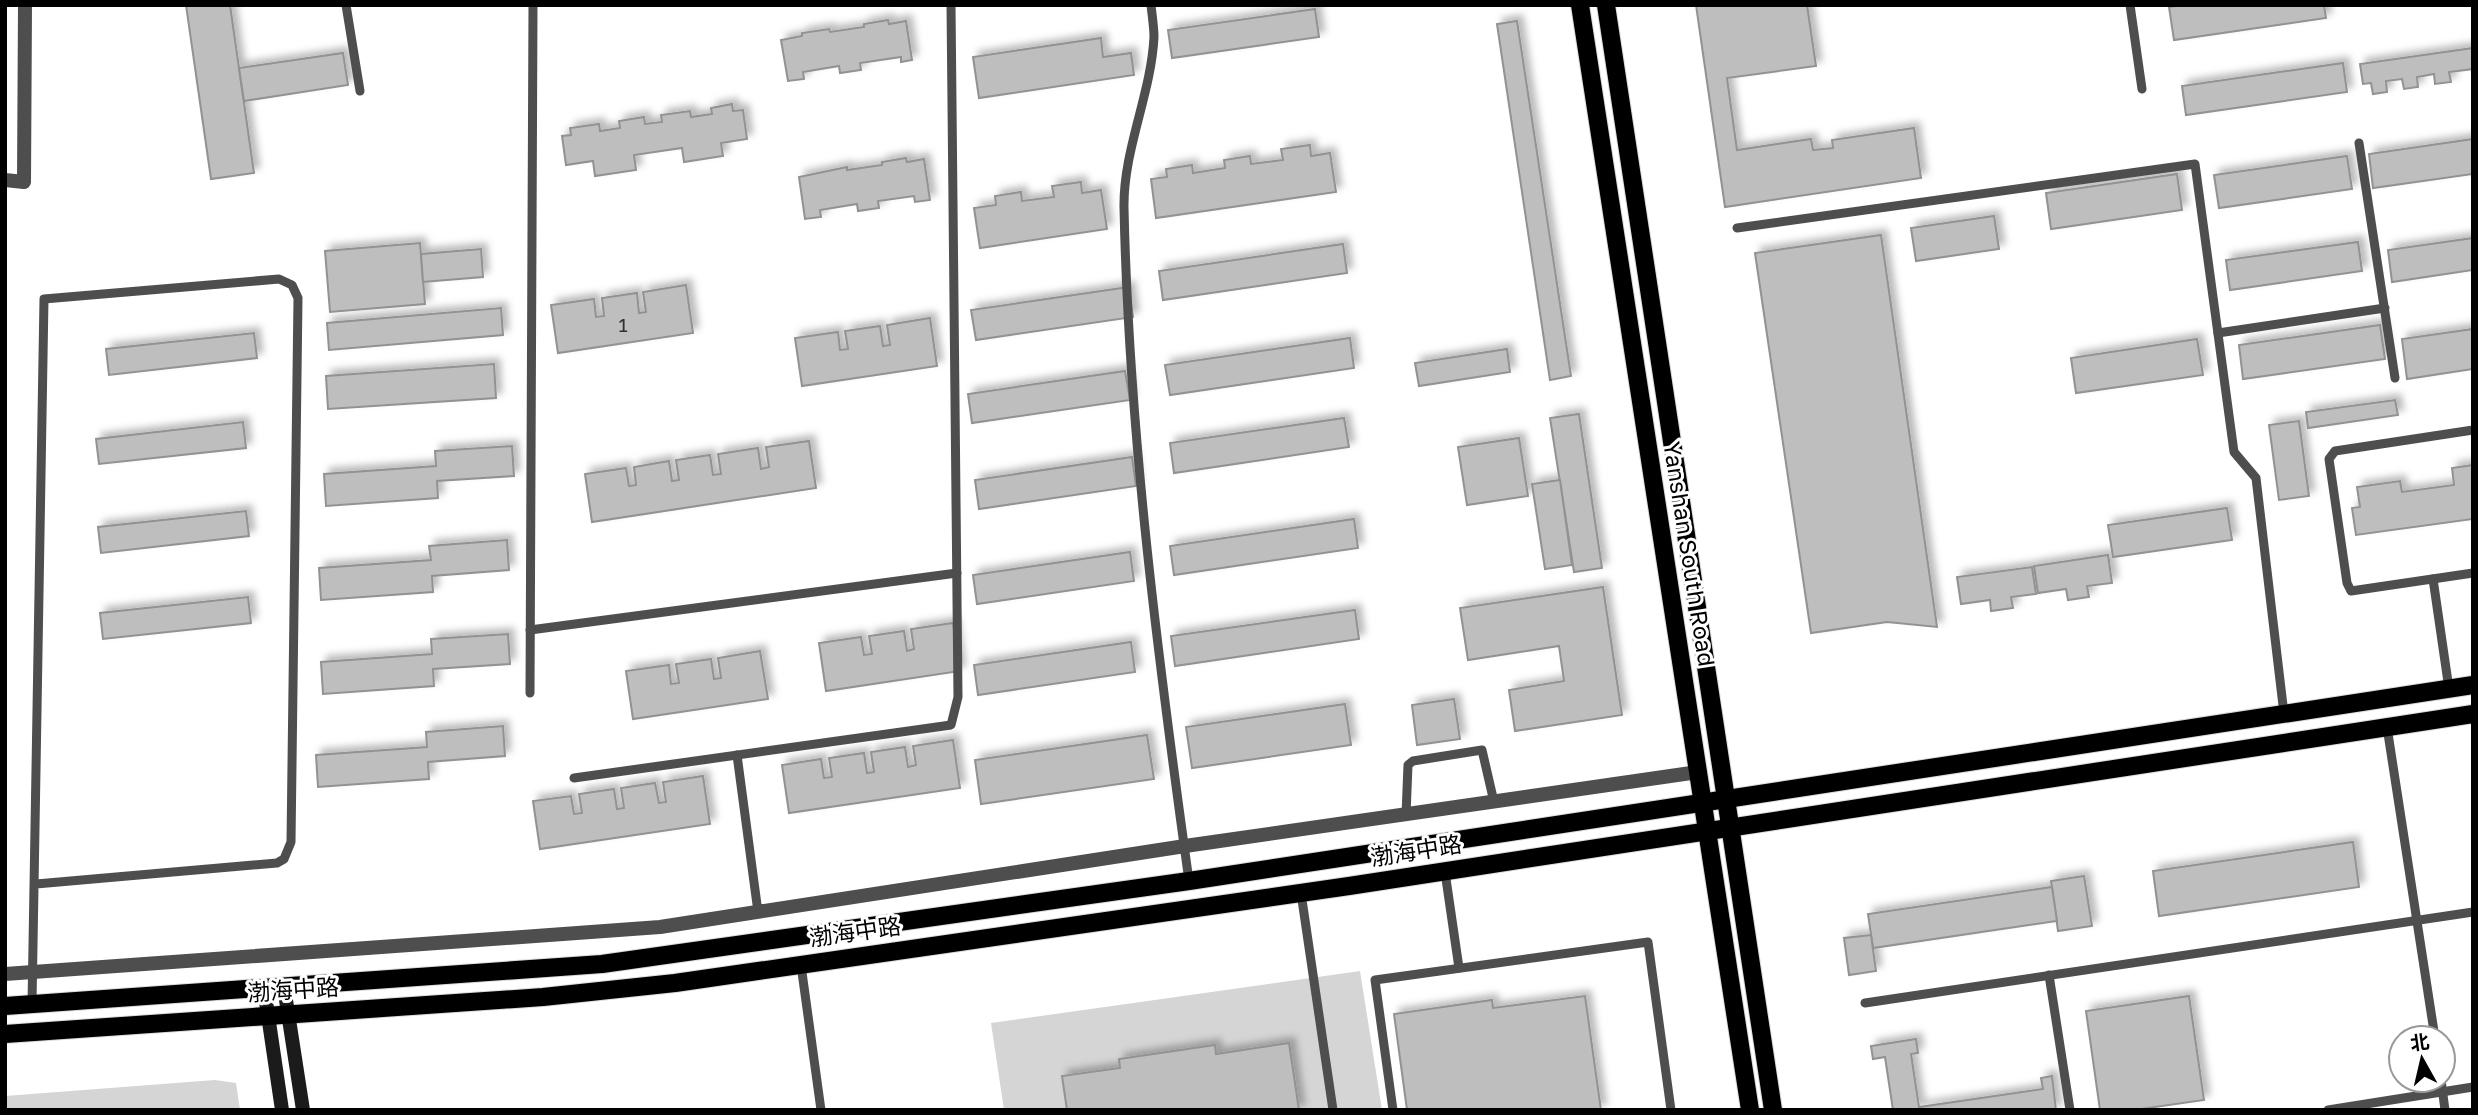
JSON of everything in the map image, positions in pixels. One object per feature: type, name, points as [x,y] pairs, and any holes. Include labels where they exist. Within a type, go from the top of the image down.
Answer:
[{"type":"main road","name":"Yanshan South Road","points":[[1580,5],[1750,1110]]},
{"type":"main road","name":"Yanshan South Road","points":[[1606,5],[1773,1110]]},
{"type":"main road","name":"渤海中路","points":[[5,1006],[601,964],[1189,881],[2473,685]]},
{"type":"main road","name":"渤海中路","points":[[5,1034],[604,992],[1446,872],[2473,714]]},
{"type":"main road","points":[[284,987],[303,1110]]},
{"type":"main road","points":[[264,988],[282,1110]]},
{"type":"street","points":[[5,180],[24,182],[25,5]]},
{"type":"street","points":[[5,974],[660,927],[1185,846],[1698,772]]},
{"type":"lane","points":[[346,5],[360,91]]},
{"type":"lane","points":[[530,693],[533,5]]},
{"type":"lane","points":[[574,778],[951,725],[958,697],[951,5]]},
{"type":"lane","points":[[1151,5],[1154,36],[1126,171],[1124,216],[1135,420],[1161,678],[1189,881]]},
{"type":"lane","points":[[2130,5],[2142,89]]},
{"type":"lane","points":[[2359,143],[2395,378]]},
{"type":"lane","points":[[1737,228],[2195,164],[2234,452],[2256,478],[2284,714]]},
{"type":"lane","points":[[32,1004],[44,299],[279,279],[292,285],[298,298],[291,842],[284,859],[277,863],[36,884]]},
{"type":"lane","points":[[2218,333],[2385,308]]},
{"type":"lane","points":[[2473,430],[2336,451],[2329,458],[2347,583],[2351,591],[2473,573]]},
{"type":"lane","points":[[530,630],[957,573]]},
{"type":"lane","points":[[2433,579],[2449,689]]},
{"type":"lane","points":[[2387,727],[2433,1024]]},
{"type":"lane","points":[[1406,815],[1408,765],[1413,761],[1482,750],[1494,802]]},
{"type":"lane","points":[[737,755],[758,912]]},
{"type":"lane","points":[[1446,872],[1459,968]]},
{"type":"lane","points":[[1301,893],[1333,1110]]},
{"type":"lane","points":[[1865,1003],[2473,912]]},
{"type":"lane","points":[[1393,1110],[1375,980],[1648,942],[1671,1110]]},
{"type":"lane","points":[[801,965],[821,1110]]},
{"type":"lane","points":[[2049,975],[2070,1110]]},
{"type":"lane","points":[[2328,1110],[2429,1094]]},
{"type":"shaded area","points":[[1360,971],[1382,1110],[1004,1110],[991,1023]]},
{"type":"shaded area","points":[[215,1080],[236,1083],[240,1110],[5,1110],[5,1096]]},
{"type":"building","points":[[186,5],[230,5],[254,173],[211,179]]},
{"type":"building","points":[[1696,5],[1807,5],[1816,66],[1727,78],[1737,150],[1811,139],[1813,150],[1833,148],[1832,140],[1914,128],[1921,178],[1725,207]]},
{"type":"building","points":[[2324,5],[2326,18],[2174,40],[2169,7]]},
{"type":"building","points":[[1315,9],[1319,37],[1172,58],[1168,30]]},
{"type":"building","points":[[888,20],[889,24],[906,21],[912,60],[901,62],[901,57],[860,63],[861,70],[840,73],[839,66],[803,72],[804,79],[788,81],[781,40],[802,36],[802,33],[864,27],[864,24]]},
{"type":"building","points":[[1517,21],[1571,376],[1550,380],[1497,24]]},
{"type":"building","points":[[1101,38],[1103,57],[1131,53],[1134,75],[979,98],[973,57]]},
{"type":"building","points":[[2473,48],[2473,69],[2449,72],[2451,82],[2435,84],[2434,74],[2417,77],[2418,87],[2404,89],[2402,79],[2386,81],[2387,92],[2373,94],[2371,83],[2363,84],[2360,64]]},
{"type":"building","points":[[343,53],[348,85],[244,101],[239,68]]},
{"type":"building","points":[[2343,63],[2347,92],[2186,115],[2182,86]]},
{"type":"building","points":[[732,104],[733,111],[743,110],[747,139],[721,143],[723,156],[684,162],[682,148],[634,155],[636,170],[595,176],[593,161],[566,165],[562,136],[571,135],[570,128],[599,124],[600,131],[620,128],[619,121],[644,117],[645,124],[662,122],[661,115],[690,111],[691,117],[712,114],[711,108]]},
{"type":"building","points":[[2473,139],[2473,174],[2373,188],[2369,154]]},
{"type":"building","points":[[1310,145],[1311,156],[1330,153],[1336,192],[1156,218],[1151,179],[1167,177],[1166,169],[1192,165],[1193,173],[1225,168],[1224,160],[1250,156],[1251,164],[1283,160],[1281,149]]},
{"type":"building","points":[[2347,156],[2352,189],[2219,208],[2214,175]]},
{"type":"building","points":[[906,158],[907,162],[924,159],[930,200],[915,202],[914,196],[878,201],[879,208],[858,211],[857,204],[820,210],[821,217],[805,219],[799,177],[847,167],[847,170],[882,165],[882,162]]},
{"type":"building","points":[[2177,174],[2182,210],[2051,229],[2046,193]]},
{"type":"building","points":[[1081,182],[1082,193],[1101,190],[1107,229],[980,248],[974,208],[996,205],[995,196],[1021,192],[1022,201],[1054,197],[1052,186]]},
{"type":"building","points":[[1994,216],[1999,249],[1916,261],[1911,228]]},
{"type":"building","points":[[1881,235],[1937,627],[1887,622],[1811,633],[1755,253]]},
{"type":"building","points":[[2473,238],[2473,270],[2392,282],[2388,250]]},
{"type":"building","points":[[2358,242],[2362,271],[2230,290],[2226,260]]},
{"type":"building","points":[[420,243],[425,304],[330,312],[325,251]]},
{"type":"building","points":[[1343,244],[1347,273],[1163,300],[1159,271]]},
{"type":"building","points":[[481,249],[483,277],[423,282],[421,254]]},
{"type":"building","points":[[686,285],[693,333],[558,353],[551,305],[594,299],[596,317],[604,316],[602,298],[637,293],[639,313],[646,312],[643,292]]},
{"type":"building","points":[[1129,287],[1133,317],[976,340],[971,310]]},
{"type":"building","points":[[501,308],[503,335],[329,350],[327,323]]},
{"type":"building","points":[[930,318],[937,366],[802,386],[795,338],[838,332],[840,350],[848,349],[845,331],[880,326],[883,346],[890,345],[887,325]]},
{"type":"building","points":[[2380,325],[2385,359],[2243,379],[2239,345]]},
{"type":"building","points":[[2473,329],[2473,369],[2407,379],[2402,339]]},
{"type":"building","points":[[254,333],[257,358],[109,375],[106,349]]},
{"type":"building","points":[[1350,338],[1354,368],[1170,395],[1165,365]]},
{"type":"building","points":[[2197,339],[2203,375],[2076,393],[2071,358]]},
{"type":"building","points":[[1507,349],[1510,372],[1419,386],[1415,363]]},
{"type":"building","points":[[494,364],[496,398],[328,409],[326,376]]},
{"type":"building","points":[[1125,371],[1130,400],[972,423],[968,394]]},
{"type":"building","points":[[2395,400],[2398,415],[2308,428],[2306,412]]},
{"type":"building","points":[[1579,414],[1602,568],[1574,572],[1550,418]]},
{"type":"building","points":[[1344,418],[1349,447],[1174,473],[1170,443]]},
{"type":"building","points":[[2299,421],[2309,496],[2279,500],[2269,425]]},
{"type":"building","points":[[243,422],[246,448],[99,464],[96,439]]},
{"type":"building","points":[[1519,438],[1528,496],[1467,505],[1458,447]]},
{"type":"building","points":[[809,441],[816,488],[592,522],[585,474],[626,468],[629,486],[636,485],[634,467],[669,461],[672,481],[679,480],[676,460],[710,455],[713,475],[721,474],[718,454],[758,448],[761,469],[769,467],[766,447]]},
{"type":"building","points":[[512,446],[514,476],[437,481],[438,498],[326,506],[324,474],[436,466],[435,451]]},
{"type":"building","points":[[1132,457],[1136,486],[979,509],[975,480]]},
{"type":"building","points":[[2473,465],[2473,519],[2356,535],[2352,508],[2360,507],[2357,487],[2400,481],[2402,492],[2454,485],[2452,468]]},
{"type":"building","points":[[1560,480],[1572,565],[1545,569],[1532,484]]},
{"type":"building","points":[[2227,508],[2232,540],[2113,557],[2108,525]]},
{"type":"building","points":[[246,511],[249,536],[101,553],[98,527]]},
{"type":"building","points":[[1354,519],[1358,548],[1174,575],[1170,546]]},
{"type":"building","points":[[507,540],[509,570],[432,576],[433,592],[321,600],[319,568],[431,560],[429,546]]},
{"type":"building","points":[[1130,552],[1134,581],[977,604],[973,575]]},
{"type":"building","points":[[2108,555],[2112,583],[2087,586],[2089,597],[2068,600],[2066,589],[2038,593],[2034,566]]},
{"type":"building","points":[[2032,567],[2036,594],[2011,597],[2013,608],[1991,611],[1990,600],[1961,604],[1957,577]]},
{"type":"building","points":[[1603,587],[1622,715],[1515,731],[1509,690],[1564,681],[1559,646],[1468,660],[1460,608]]},
{"type":"building","points":[[248,597],[251,623],[103,639],[100,613]]},
{"type":"building","points":[[1355,610],[1359,639],[1175,666],[1171,636]]},
{"type":"building","points":[[953,623],[960,671],[826,691],[819,643],[861,637],[864,655],[872,654],[869,636],[904,631],[907,651],[914,649],[911,629]]},
{"type":"building","points":[[508,634],[510,664],[433,669],[434,686],[323,694],[321,662],[432,654],[431,639]]},
{"type":"building","points":[[1131,642],[1135,672],[978,695],[974,665]]},
{"type":"building","points":[[760,651],[768,699],[633,719],[626,671],[669,665],[671,684],[679,683],[676,664],[711,659],[714,679],[721,678],[718,658]]},
{"type":"building","points":[[1454,699],[1460,739],[1417,745],[1412,705]]},
{"type":"building","points":[[1345,704],[1351,745],[1192,768],[1186,727]]},
{"type":"building","points":[[503,726],[505,756],[428,762],[429,779],[318,787],[316,755],[427,747],[426,732]]},
{"type":"building","points":[[1147,735],[1154,779],[981,804],[975,760]]},
{"type":"building","points":[[953,740],[960,788],[789,813],[782,765],[821,759],[824,778],[832,777],[829,758],[864,753],[867,773],[874,772],[871,752],[905,747],[908,767],[916,765],[913,746]]},
{"type":"building","points":[[703,776],[710,824],[540,849],[533,801],[571,796],[574,814],[582,813],[579,794],[614,789],[617,809],[624,808],[621,788],[655,783],[659,803],[666,802],[663,782]]},
{"type":"building","points":[[2353,842],[2359,887],[2159,916],[2153,871]]},
{"type":"building","points":[[2084,876],[2092,926],[2058,931],[2051,881]]},
{"type":"building","points":[[2052,887],[2057,921],[1873,948],[1868,914]]},
{"type":"building","points":[[1871,935],[1876,971],[1849,975],[1844,938]]},
{"type":"building","points":[[1585,996],[1601,1110],[1407,1110],[1394,1014],[1492,1000],[1493,1008]]},
{"type":"building","points":[[2189,996],[2204,1100],[2134,1110],[2100,1110],[2086,1011]]},
{"type":"building","points":[[1916,1039],[1918,1053],[1911,1054],[1919,1107],[2043,1089],[2041,1078],[2052,1076],[2056,1110],[1893,1110],[1885,1057],[1873,1059],[1871,1046]]},
{"type":"building","points":[[1289,1043],[1299,1110],[1067,1110],[1062,1076],[1120,1068],[1119,1059],[1215,1045],[1216,1054]]}]
